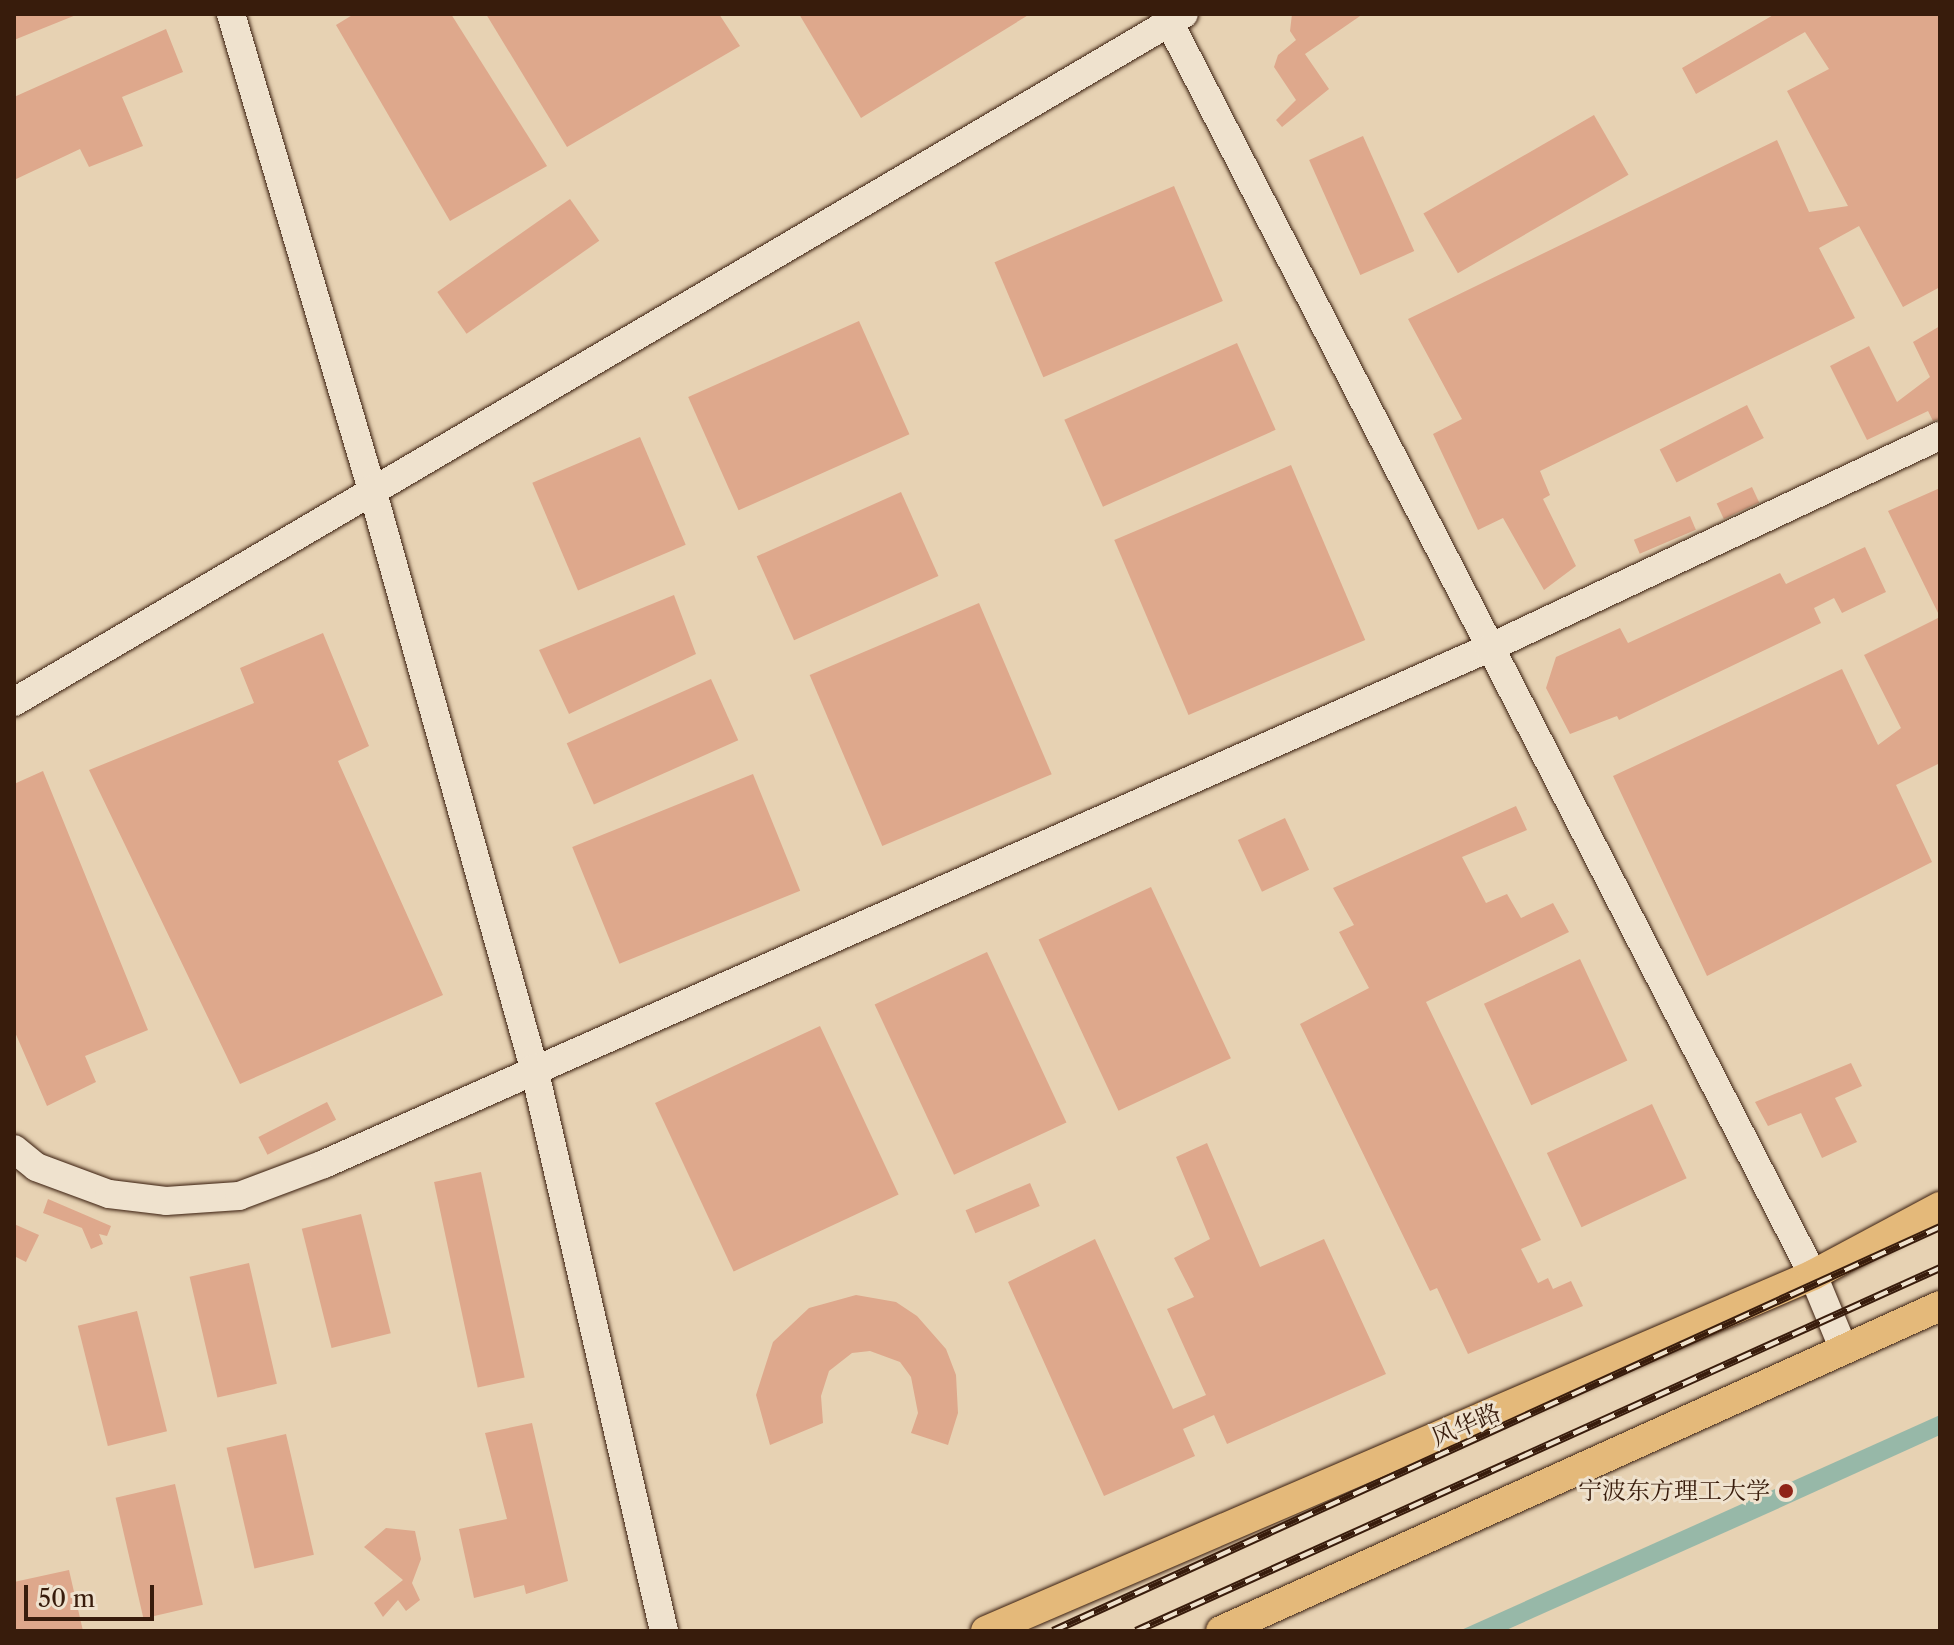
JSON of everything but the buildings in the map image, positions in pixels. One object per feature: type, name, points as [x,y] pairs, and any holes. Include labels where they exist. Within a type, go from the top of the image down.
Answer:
[{"type":"main road","name":"风华路","points":[[986,1631],[1813,1275],[1940,1207]]},
{"type":"main road","points":[[1221,1631],[1940,1306]]},
{"type":"street","points":[[231,14],[372,489],[534,1068],[664,1631]]},
{"type":"street","points":[[14,702],[1173,17],[1489,648],[1813,1275],[1844,1350]]},
{"type":"street","points":[[14,1149],[36,1167],[109,1194],[166,1201],[239,1196],[324,1164],[534,1068],[1489,648],[1940,436]]},
{"type":"shaded area","points":[[1940,1415],[1940,1435],[1766,1514],[1504,1631],[1459,1631]]},
{"type":"railway","points":[[1053,1631],[1940,1227]]},
{"type":"railway","points":[[1136,1631],[1940,1268]]},
{"type":"place","name":"宁波东方理工大学","points":[[1786,1491]]}]
